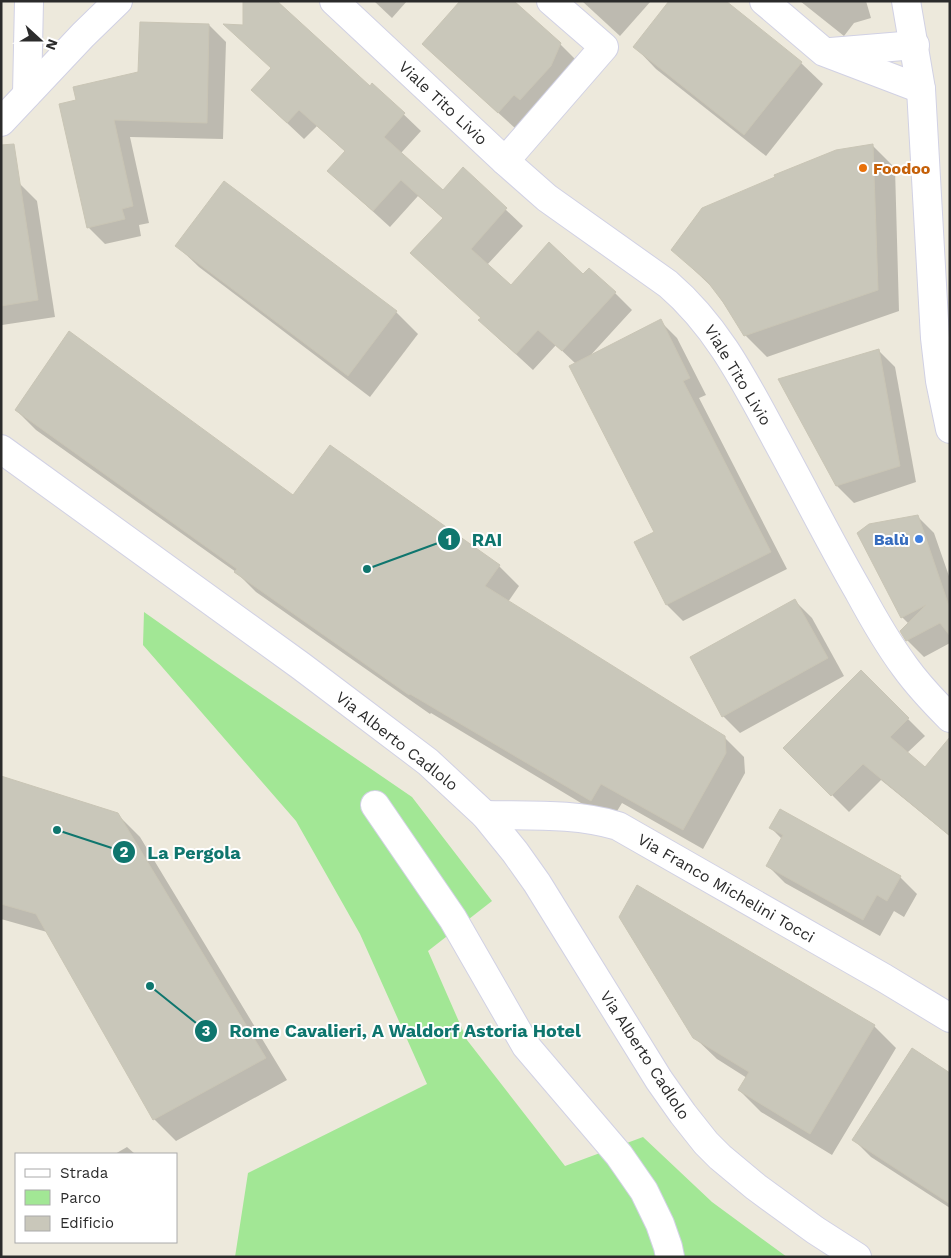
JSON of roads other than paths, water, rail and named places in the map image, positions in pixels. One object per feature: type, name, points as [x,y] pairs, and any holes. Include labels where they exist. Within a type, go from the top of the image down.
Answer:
[{"type":"street","points":[[27,94],[29,1]]},
{"type":"street","points":[[1,122],[83,35],[118,1]]},
{"type":"street","name":"Viale Tito Livio","points":[[334,1],[505,161],[566,213],[668,284],[705,320],[726,351],[754,400],[839,558],[891,646],[920,686],[950,718]]},
{"type":"street","points":[[505,161],[604,47],[551,1]]},
{"type":"street","points":[[764,1],[824,52],[921,88]]},
{"type":"street","points":[[906,1],[921,88],[935,338],[940,381],[950,429]]},
{"type":"street","points":[[824,52],[915,45]]},
{"type":"street","name":"Via Alberto Cadlolo","points":[[1,449],[301,666],[444,775],[486,815],[515,852],[537,883],[663,1086],[706,1143],[756,1187],[815,1230],[857,1257]]},
{"type":"street","points":[[376,805],[453,919],[526,1046],[618,1155],[644,1191],[660,1224],[670,1257]]},
{"type":"street","name":"Via Franco Michelini Tocci","points":[[486,815],[581,818],[618,826],[884,978],[950,1018]]},
{"type":"place","name":"Foodoo","points":[[863,168]]},
{"type":"place","name":"Balù","points":[[919,539]]},
{"type":"place","name":"RAI","points":[[367,569]]},
{"type":"place","name":"La Pergola","points":[[57,830]]},
{"type":"place","name":"Rome Cavalieri, A Waldorf Astoria Hotel","points":[[150,986]]}]
